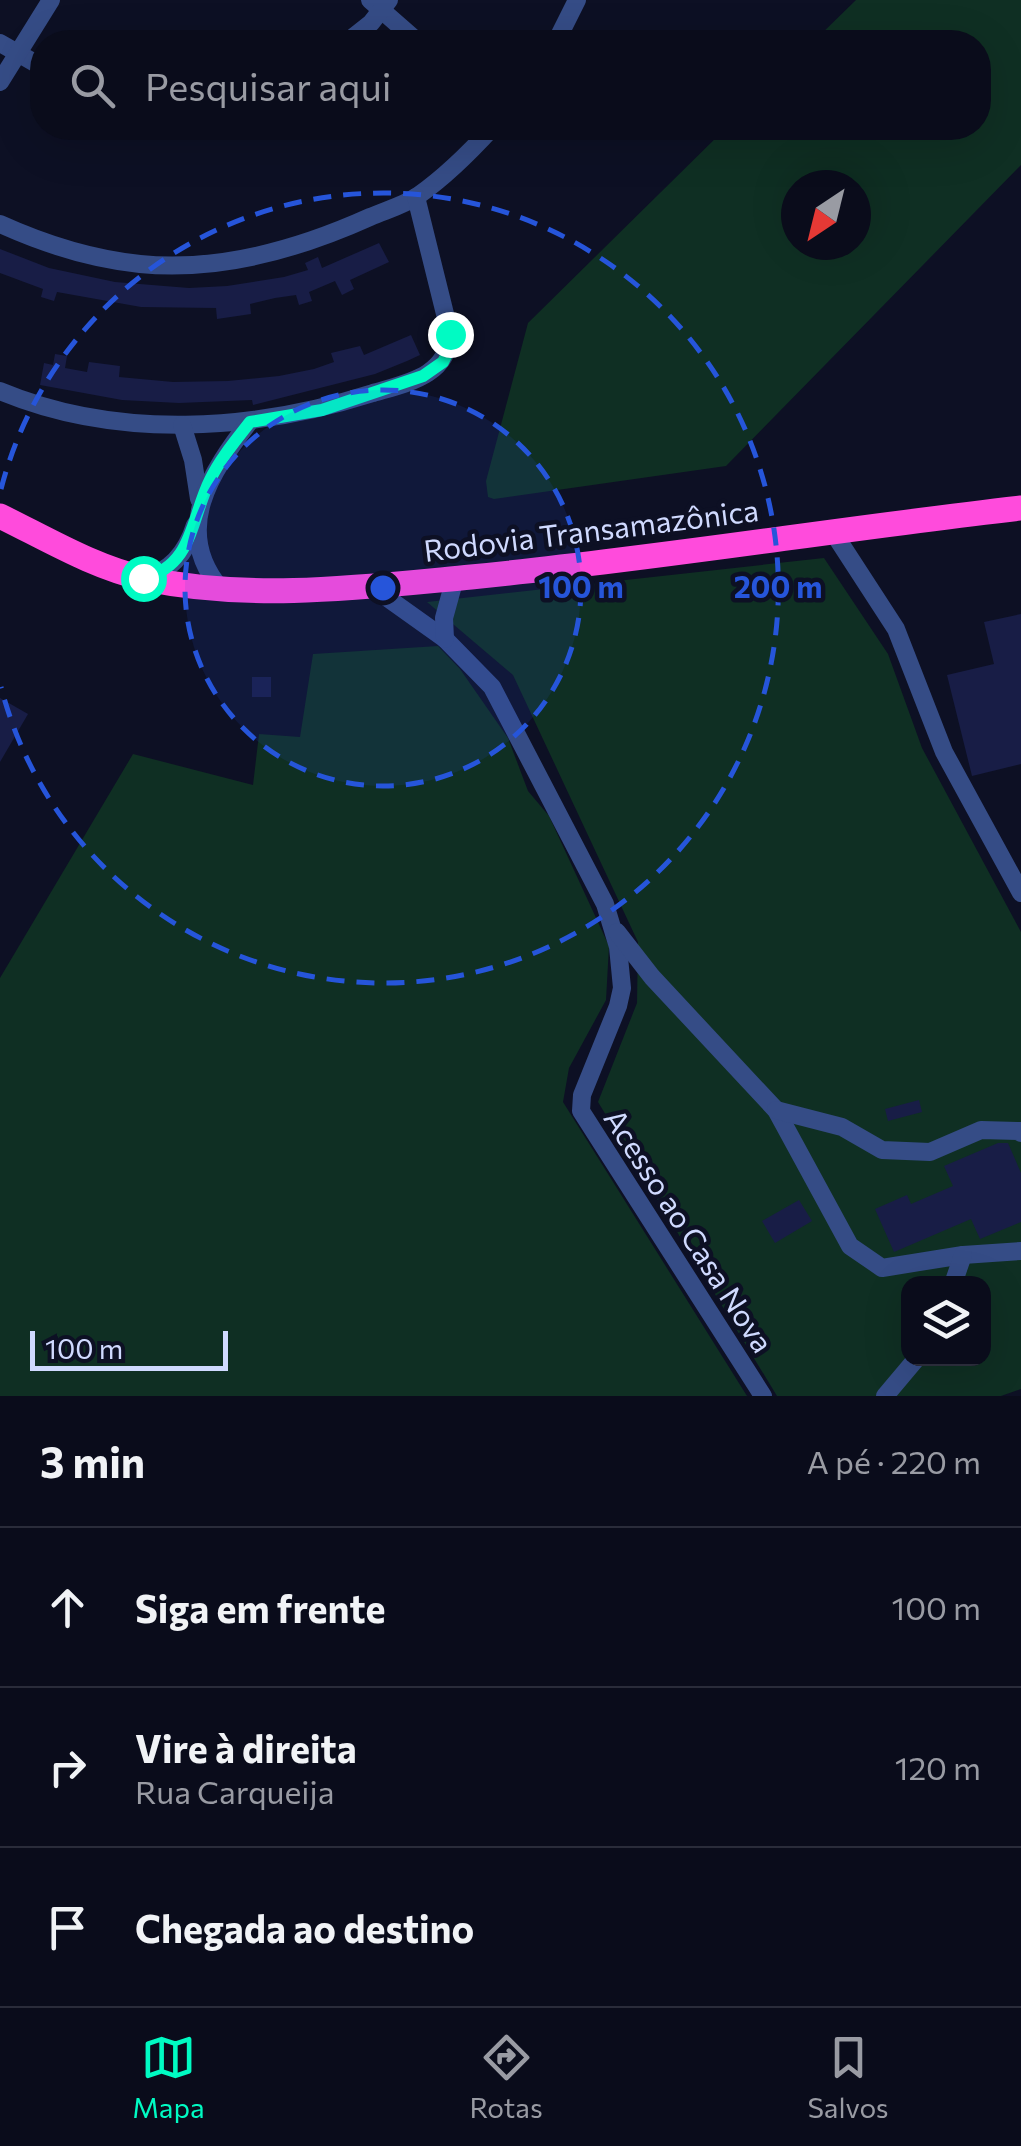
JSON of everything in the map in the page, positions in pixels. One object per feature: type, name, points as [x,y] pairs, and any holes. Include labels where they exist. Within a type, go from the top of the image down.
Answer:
[{"type":"highway","name":"Rodovia Transamazônica","points":[[0,516],[80,556],[143,578],[222,589],[371,586],[610,563],[1021,508]]},
{"type":"street","points":[[33,30],[52,0]]},
{"type":"street","points":[[562,30],[577,0]]},
{"type":"street","points":[[357,30],[381,3],[407,30]]},
{"type":"street","points":[[0,82],[30,34]]},
{"type":"street","points":[[0,42],[30,60]]},
{"type":"street","points":[[0,224],[80,254],[142,264],[194,264],[256,256],[318,240],[416,197],[481,140]]},
{"type":"street","points":[[0,391],[83,416],[182,425],[250,422],[322,410],[423,376],[443,362],[450,348],[450,334],[416,197]]},
{"type":"street","points":[[143,578],[174,562],[187,545],[210,479],[250,422]]},
{"type":"street","points":[[182,425],[196,471],[203,560],[222,589]]},
{"type":"street","points":[[833,532],[896,629],[951,767],[1021,893]]},
{"type":"street","points":[[445,638],[444,618],[455,578]]},
{"type":"street","name":"Acesso ao Casa Nova","points":[[371,586],[445,638],[481,672],[504,706],[614,928],[622,988],[582,1095],[581,1111],[763,1396]]},
{"type":"street","points":[[614,928],[652,977],[776,1110],[850,1246],[882,1268],[1021,1250]]},
{"type":"street","points":[[776,1110],[842,1128],[882,1150],[930,1152],[981,1130],[1021,1134]]},
{"type":"street","points":[[956,1276],[964,1255]]},
{"type":"street","points":[[885,1396],[910,1366]]},
{"type":"green space","points":[[856,0],[1021,0],[1021,165],[726,466],[494,499],[488,497],[486,481],[528,323],[714,140],[991,140],[991,30],[825,30]]},
{"type":"green space","points":[[824,558],[888,654],[922,748],[1021,932],[1021,1389],[1001,1396],[777,1396],[598,1102],[637,1003],[638,942],[513,675],[427,602]]},
{"type":"green space","points":[[438,646],[460,669],[508,738],[528,791],[549,816],[609,946],[606,1000],[569,1068],[563,1102],[747,1396],[0,1396],[0,978],[133,754],[253,785],[259,734],[300,737],[313,654]]},
{"type":"building","points":[[379,243],[389,262],[350,280],[354,289],[342,295],[335,281],[309,292],[312,301],[299,305],[296,295],[275,298],[250,304],[251,314],[217,319],[216,308],[141,307],[57,292],[54,301],[41,297],[43,289],[0,273],[0,249],[49,268],[115,282],[189,288],[227,286],[308,270],[305,263],[318,257],[322,268]]},
{"type":"building","points":[[411,335],[420,355],[407,361],[375,374],[253,405],[252,400],[122,400],[40,385],[44,363],[53,365],[55,354],[67,356],[65,368],[87,372],[89,362],[120,366],[119,377],[173,382],[228,381],[314,369],[334,362],[331,353],[360,346],[364,355]]},
{"type":"building","points":[[1021,614],[1021,764],[972,776],[947,675],[994,664],[984,622]]},
{"type":"building","points":[[252,677],[271,677],[271,697],[252,697]]},
{"type":"building","points":[[0,698],[28,714],[0,762]]},
{"type":"building","points":[[919,1100],[922,1112],[888,1121],[885,1109]]},
{"type":"building","points":[[998,1143],[1008,1143],[1021,1173],[1021,1222],[980,1239],[971,1219],[894,1252],[875,1209],[907,1195],[911,1204],[953,1186],[944,1166]]},
{"type":"building","points":[[799,1200],[812,1221],[775,1243],[762,1221]]},
{"type":"route","points":[[143,578],[165,570],[187,545],[210,479],[250,422],[322,410],[423,376],[443,362],[450,348],[450,334]]}]
